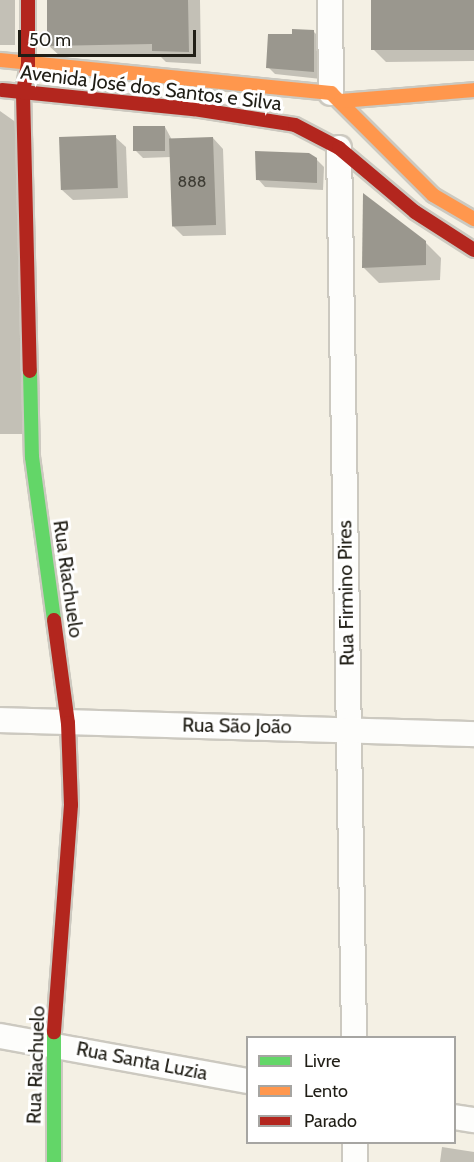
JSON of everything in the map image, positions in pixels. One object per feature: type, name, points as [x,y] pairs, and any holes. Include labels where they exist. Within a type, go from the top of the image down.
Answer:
[{"type":"street","name":"Rua Riachuelo","points":[[28,0],[28,64],[23,93],[32,457],[68,723],[70,853],[53,1044],[54,1162]]},
{"type":"street","points":[[330,0],[336,97],[434,195],[474,219]]},
{"type":"street","name":"Avenida José dos Santos e Silva","points":[[0,60],[336,97],[474,90]]},
{"type":"street","name":"Avenida José dos Santos e Silva","points":[[0,90],[251,117],[295,125],[339,148],[415,212],[474,250]]},
{"type":"street","name":"Rua Firmino Pires","points":[[339,148],[354,1036]]},
{"type":"street","name":"Rua São João","points":[[0,720],[474,734]]},
{"type":"street","name":"Rua Santa Luzia","points":[[0,1036],[246,1082]]},
{"type":"street","points":[[456,1117],[474,1120]]},
{"type":"street","points":[[355,1144],[355,1162]]},
{"type":"building","points":[[47,0],[188,0],[189,52],[152,51],[152,44],[47,46]]},
{"type":"building","points":[[371,0],[474,0],[474,50],[371,50]]},
{"type":"building","points":[[292,29],[314,30],[314,72],[266,68],[268,34],[292,34]]},
{"type":"building","points":[[133,126],[165,126],[165,151],[133,151]]},
{"type":"building","points":[[116,135],[118,188],[61,190],[59,137]]},
{"type":"building","points":[[213,137],[216,225],[172,226],[169,139]]},
{"type":"building","points":[[255,151],[309,153],[317,158],[317,183],[256,180]]},
{"type":"building","points":[[363,193],[426,241],[426,265],[362,268]]},
{"type":"traffic: fast","points":[[30,371],[32,457],[54,620]]},
{"type":"traffic: fast","points":[[54,1032],[54,1162]]},
{"type":"traffic: slow","points":[[0,60],[331,93],[433,195],[474,219]]},
{"type":"traffic: slow","points":[[341,101],[474,90]]},
{"type":"traffic: jam","points":[[28,0],[28,64],[23,93],[30,371]]},
{"type":"traffic: jam","points":[[2,90],[194,109],[295,125],[339,148],[415,212],[474,250]]},
{"type":"traffic: jam","points":[[54,620],[68,723],[71,805],[54,1032]]}]
